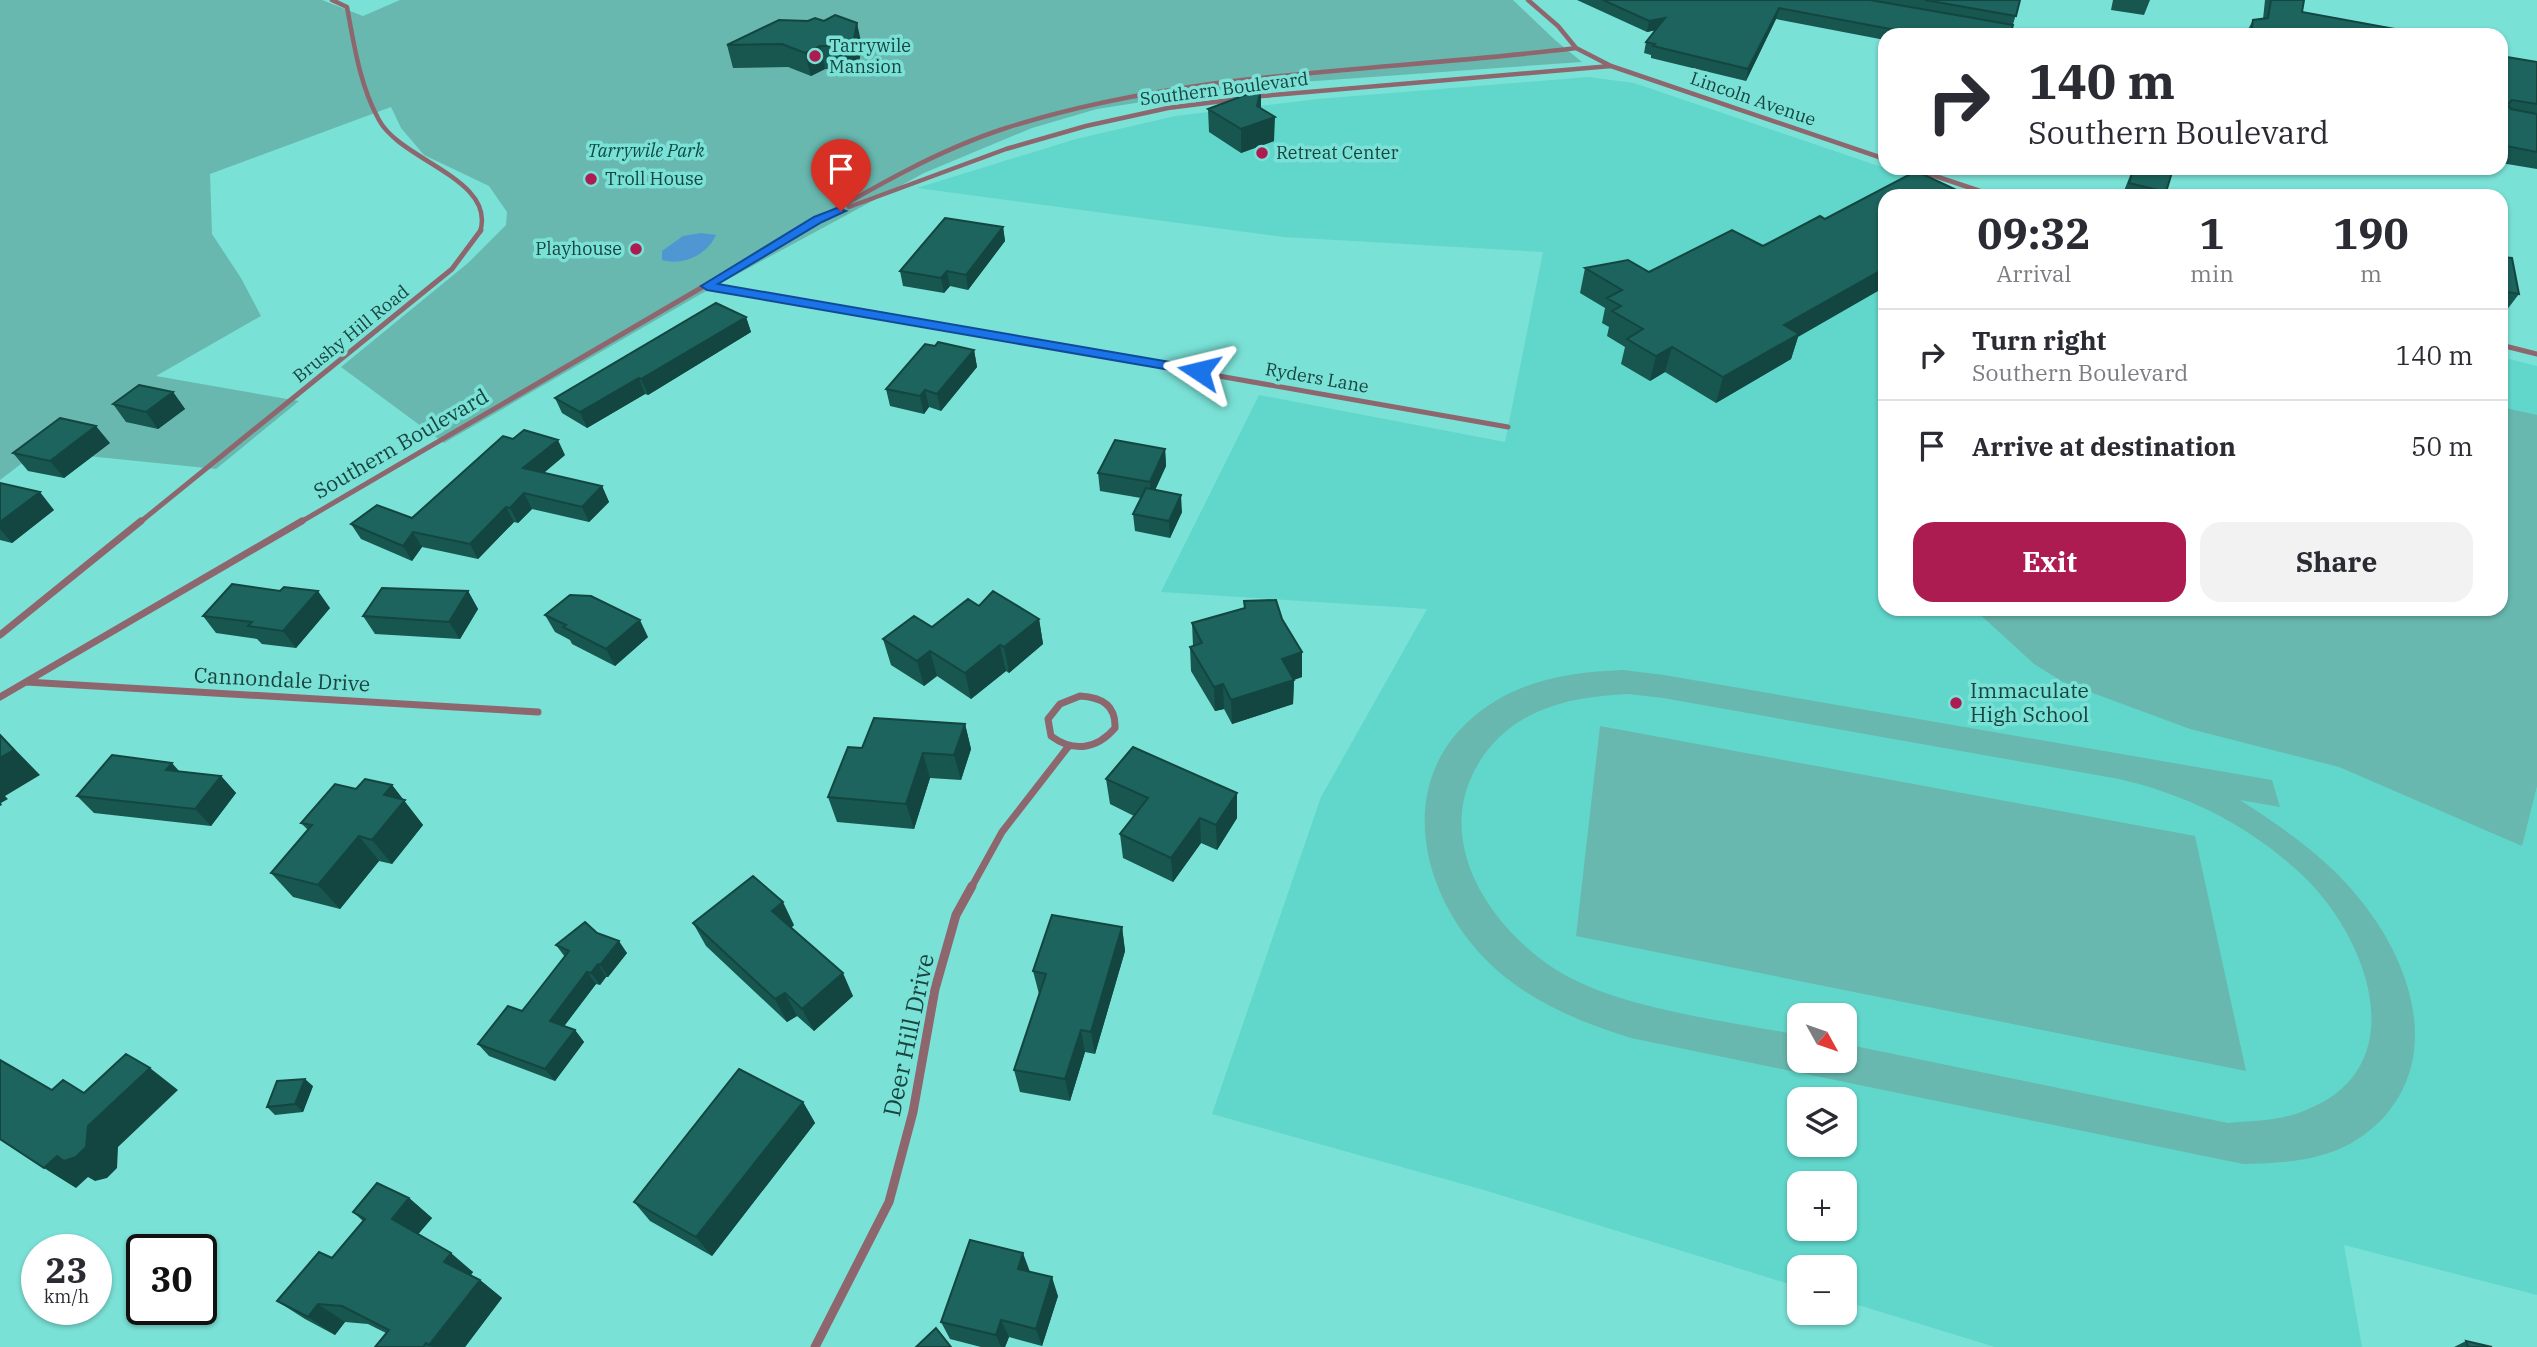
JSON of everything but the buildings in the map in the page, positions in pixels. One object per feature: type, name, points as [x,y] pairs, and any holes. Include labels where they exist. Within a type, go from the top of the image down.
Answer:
[{"type":"street","name":"Brushy Hill Road","points":[[0,635],[452,269],[481,230],[482,209],[468,188],[397,143],[380,122],[365,87],[354,48],[351,16],[347,7],[332,0]]},
{"type":"street","points":[[1528,0],[1558,26],[1576,48],[1611,66]]},
{"type":"street","name":"Southern Boulevard","points":[[0,696],[818,220],[934,156],[1005,129],[1077,108],[1156,92],[1224,82],[1576,48]]},
{"type":"street","name":"Southern Boulevard","points":[[818,220],[943,170],[1093,124],[1167,108],[1232,99],[1611,66]]},
{"type":"street","name":"Lincoln Avenue","points":[[1611,66],[1878,157]]},
{"type":"street","points":[[1933,175],[1974,189]]},
{"type":"street","name":"Ryders Lane","points":[[707,286],[1508,426]]},
{"type":"street","points":[[2508,347],[2537,354]]},
{"type":"street","name":"Cannondale Drive","points":[[25,682],[538,712]]},
{"type":"street","points":[[1080,696],[1092,696],[1110,704],[1116,720],[1109,736],[1090,747],[1068,747],[1051,736],[1048,728],[1052,711],[1069,698],[1080,696]]},
{"type":"street","name":"Deer Hill Drive","points":[[815,1347],[889,1202],[913,1112],[935,989],[956,915],[1002,832],[1068,747]]},
{"type":"shaded area","name":"Immaculate High School","points":[[1588,77],[1634,83],[1878,166],[1878,175],[1905,175],[1946,189],[1878,189],[1878,616],[2508,616],[2508,359],[2537,366],[2537,1295],[2344,1245],[2362,1347],[1995,1347],[1857,1305],[1857,1255],[1787,1255],[1787,1283],[1484,1190],[1212,1114],[1321,797],[1427,609],[1161,592],[1259,395],[1505,442],[1543,252],[1284,237],[917,188],[1076,139],[1175,116],[1318,99]]},
{"type":"shaded area","points":[[701,233],[716,235],[700,253],[686,260],[662,260],[662,251],[683,236]]},
{"type":"green space","name":"Tarrywile Park","points":[[0,0],[322,0],[363,16],[400,0],[1513,0],[1582,62],[1244,86],[1097,109],[1032,128],[924,173],[699,295],[444,443],[341,367],[468,263],[506,225],[507,212],[489,186],[424,155],[401,128],[391,107],[210,174],[212,234],[241,278],[261,316],[156,376],[299,401],[216,469],[38,451],[0,480]]},
{"type":"green space","points":[[2508,409],[2537,415],[2537,786],[2522,846],[2339,767],[2190,729],[2063,682],[2034,664],[1982,616],[2508,616]]},
{"type":"green space","points":[[1623,670],[1664,675],[2272,780],[2280,807],[2240,800],[2290,834],[2335,872],[2362,902],[2394,952],[2412,1007],[2415,1036],[2412,1064],[2402,1091],[2380,1121],[2363,1136],[2344,1147],[2303,1159],[2243,1164],[1801,1073],[1857,1073],[1857,1046],[2228,1123],[2258,1121],[2297,1114],[2341,1090],[2362,1063],[2371,1031],[2370,998],[2360,963],[2345,929],[2324,899],[2300,873],[2259,840],[2193,803],[2119,779],[1628,694],[1592,697],[1558,704],[1511,727],[1491,746],[1480,761],[1466,791],[1462,821],[1465,851],[1475,880],[1490,906],[1510,931],[1533,953],[1558,971],[1583,984],[1643,1004],[1707,1019],[1787,1033],[1787,1070],[1631,1038],[1578,1019],[1545,1003],[1499,972],[1472,944],[1450,912],[1435,878],[1426,842],[1426,806],[1434,771],[1453,738],[1482,710],[1498,699],[1532,684],[1567,675]]},
{"type":"green space","points":[[1600,726],[2195,836],[2246,1071],[1576,936]]},
{"type":"place","name":"Tarrywile Mansion","points":[[815,56]]},
{"type":"place","name":"Retreat Center","points":[[1262,153]]},
{"type":"place","name":"Troll House","points":[[591,179]]},
{"type":"place","name":"Playhouse","points":[[636,249]]},
{"type":"place","name":"Immaculate High School","points":[[1956,703]]},
{"type":"route","points":[[841,211],[818,220],[707,286],[1199,371]]}]
